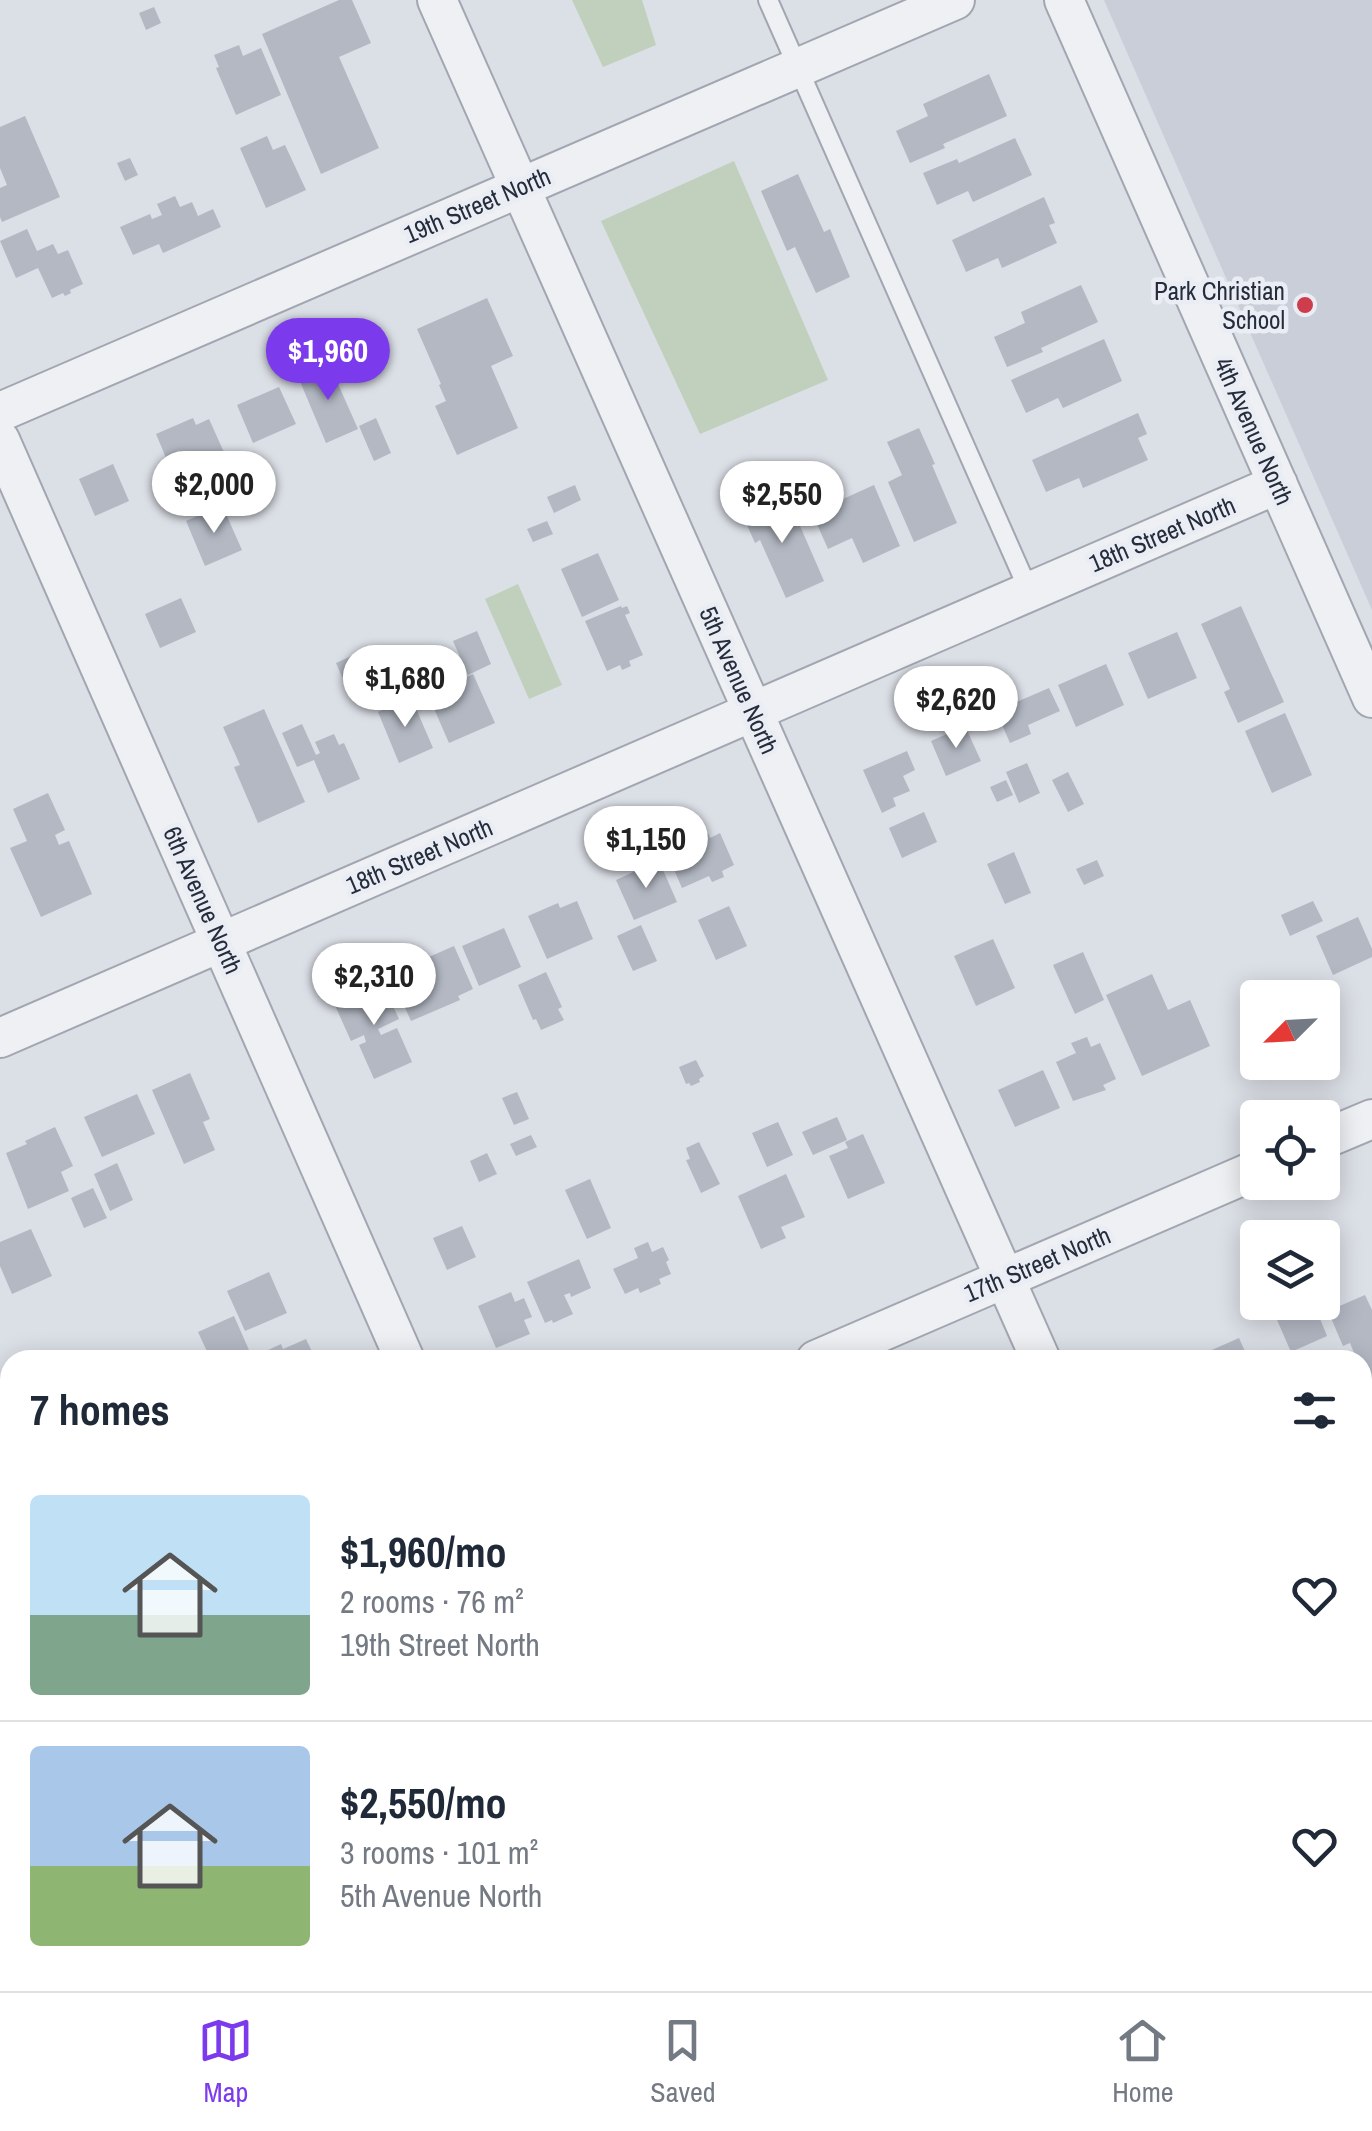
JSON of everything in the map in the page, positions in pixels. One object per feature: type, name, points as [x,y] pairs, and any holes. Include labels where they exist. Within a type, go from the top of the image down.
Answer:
[{"type":"street","name":"5th Avenue North","points":[[437,0],[1037,1350]]},
{"type":"street","name":"19th Street North","points":[[0,412],[955,0]]},
{"type":"street","name":"4th Avenue North","points":[[1064,0],[1372,698]]},
{"type":"street","name":"6th Avenue North","points":[[0,440],[401,1350]]},
{"type":"street","name":"18th Street North","points":[[0,1038],[1278,484]]},
{"type":"street","points":[[1340,1132],[1372,1119]]},
{"type":"street","name":"17th Street North","points":[[839,1350],[1240,1176]]},
{"type":"lane","points":[[768,0],[1029,591]]},
{"type":"shaded area","name":"Park Christian School","points":[[1104,0],[1372,0],[1372,610]]},
{"type":"green space","points":[[572,0],[642,0],[656,45],[603,67]]},
{"type":"green space","points":[[734,161],[828,380],[700,434],[601,221]]},
{"type":"green space","points":[[518,584],[562,685],[529,699],[485,599]]},
{"type":"building","points":[[339,0],[352,0],[371,43],[339,57],[379,148],[321,174],[262,34]]},
{"type":"building","points":[[154,7],[161,23],[146,30],[139,13]]},
{"type":"building","points":[[239,45],[243,56],[261,48],[281,95],[236,115],[214,55]]},
{"type":"building","points":[[989,74],[1007,116],[910,163],[896,131],[928,116],[923,104]]},
{"type":"building","points":[[25,116],[60,197],[2,222],[0,188],[7,185],[0,168],[0,127]]},
{"type":"building","points":[[267,136],[273,150],[285,145],[306,190],[266,208],[240,148]]},
{"type":"building","points":[[1015,138],[1032,175],[973,202],[968,191],[937,205],[923,173],[957,159],[959,163]]},
{"type":"building","points":[[130,158],[138,175],[125,181],[117,163]]},
{"type":"building","points":[[798,174],[824,232],[830,229],[850,277],[816,293],[795,247],[787,251],[761,191]]},
{"type":"building","points":[[175,196],[180,207],[192,202],[198,216],[213,209],[221,227],[163,253],[159,244],[133,255],[120,227],[150,214],[152,219],[162,215],[157,204]]},
{"type":"building","points":[[1044,197],[1055,223],[1049,225],[1057,243],[1002,268],[998,258],[966,272],[952,240]]},
{"type":"building","points":[[27,229],[37,251],[53,244],[58,254],[68,250],[83,284],[65,296],[63,293],[52,298],[38,268],[16,278],[0,241]]},
{"type":"building","points":[[1081,285],[1098,322],[1007,367],[994,337],[1025,323],[1021,312]]},
{"type":"building","points":[[487,298],[513,356],[491,366],[518,428],[457,455],[435,406],[446,401],[441,384],[417,329]]},
{"type":"building","points":[[1104,339],[1122,381],[1063,408],[1058,398],[1026,413],[1011,380]]},
{"type":"building","points":[[316,363],[319,371],[330,366],[358,429],[326,443],[299,379],[310,375],[307,367]]},
{"type":"building","points":[[279,387],[296,424],[253,443],[237,405]]},
{"type":"building","points":[[1138,413],[1147,434],[1138,438],[1148,460],[1083,488],[1079,478],[1046,492],[1032,460]]},
{"type":"building","points":[[193,418],[196,425],[209,419],[237,481],[214,491],[206,472],[193,477],[188,465],[172,472],[156,434]]},
{"type":"building","points":[[376,418],[391,453],[374,461],[359,426]]},
{"type":"building","points":[[919,428],[957,523],[914,542],[888,482],[902,475],[887,442]]},
{"type":"building","points":[[262,457],[275,487],[258,495],[244,465]]},
{"type":"building","points":[[113,464],[129,501],[95,516],[79,479]]},
{"type":"building","points":[[575,485],[581,500],[554,513],[547,497]]},
{"type":"building","points":[[874,485],[900,546],[863,563],[852,538],[828,549],[812,513]]},
{"type":"building","points":[[771,493],[785,524],[797,519],[824,581],[786,598],[760,540],[755,543],[739,507]]},
{"type":"building","points":[[222,505],[242,550],[205,566],[186,521]]},
{"type":"building","points":[[547,521],[553,534],[533,542],[527,529]]},
{"type":"building","points":[[598,553],[619,600],[582,617],[561,569]]},
{"type":"building","points":[[181,598],[196,632],[160,648],[145,614]]},
{"type":"building","points":[[627,606],[630,613],[625,615],[643,655],[629,661],[631,666],[622,670],[620,665],[607,671],[585,621]]},
{"type":"building","points":[[1241,606],[1284,702],[1238,723],[1224,692],[1230,689],[1201,624]]},
{"type":"building","points":[[477,631],[491,664],[468,675],[453,641]]},
{"type":"building","points":[[1177,632],[1197,678],[1148,699],[1128,653]]},
{"type":"building","points":[[360,652],[374,684],[350,695],[336,663]]},
{"type":"building","points":[[1106,664],[1124,705],[1076,727],[1058,685]]},
{"type":"building","points":[[473,674],[495,723],[449,743],[428,695]]},
{"type":"building","points":[[1049,688],[1060,711],[1028,725],[1031,734],[1010,743],[996,711]]},
{"type":"building","points":[[411,697],[433,748],[399,763],[378,712]]},
{"type":"building","points":[[264,709],[305,802],[258,823],[234,767],[240,765],[223,727]]},
{"type":"building","points":[[1285,713],[1312,775],[1272,793],[1245,731]]},
{"type":"building","points":[[302,724],[316,755],[320,753],[315,742],[334,734],[339,745],[344,743],[360,779],[328,793],[314,760],[297,767],[282,733]]},
{"type":"building","points":[[965,726],[981,761],[946,776],[931,741]]},
{"type":"building","points":[[907,751],[915,770],[903,776],[910,791],[893,798],[896,806],[882,813],[863,770]]},
{"type":"building","points":[[1027,763],[1040,793],[1019,803],[1006,772]]},
{"type":"building","points":[[1068,772],[1084,804],[1068,812],[1052,780]]},
{"type":"building","points":[[1006,780],[1013,795],[997,802],[990,787]]},
{"type":"building","points":[[48,793],[65,830],[55,835],[59,845],[69,841],[92,894],[41,917],[10,848],[27,841],[13,809]]},
{"type":"building","points":[[924,812],[937,842],[902,858],[889,828]]},
{"type":"building","points":[[708,833],[710,838],[720,833],[734,865],[722,871],[724,877],[712,882],[709,876],[682,888],[668,856],[698,843],[696,838]]},
{"type":"building","points":[[1014,852],[1031,893],[1005,904],[987,864]]},
{"type":"building","points":[[1097,860],[1104,876],[1084,885],[1076,869]]},
{"type":"building","points":[[660,863],[677,902],[634,920],[616,880]]},
{"type":"building","points":[[577,901],[593,939],[547,959],[528,916],[558,903],[560,908]]},
{"type":"building","points":[[1313,901],[1323,921],[1290,936],[1281,915]]},
{"type":"building","points":[[729,906],[747,946],[716,960],[698,920]]},
{"type":"building","points":[[1358,917],[1372,957],[1333,975],[1316,936]]},
{"type":"building","points":[[641,925],[657,961],[633,971],[617,936]]},
{"type":"building","points":[[504,928],[521,967],[479,986],[462,946]]},
{"type":"building","points":[[993,939],[1015,988],[976,1006],[954,956]]},
{"type":"building","points":[[454,946],[473,989],[458,996],[460,1000],[411,1021],[390,974]]},
{"type":"building","points":[[1083,952],[1104,1000],[1075,1014],[1053,965]]},
{"type":"building","points":[[546,972],[564,1020],[541,1030],[518,985]]},
{"type":"building","points":[[1152,974],[1168,1010],[1190,1000],[1210,1046],[1142,1076],[1106,995]]},
{"type":"building","points":[[381,980],[399,1019],[378,1029],[381,1035],[397,1028],[412,1062],[374,1079],[359,1045],[366,1042],[364,1035],[351,1041],[333,1001]]},
{"type":"building","points":[[1087,1037],[1091,1047],[1100,1043],[1116,1079],[1103,1085],[1106,1090],[1073,1101],[1056,1062],[1076,1053],[1071,1043]]},
{"type":"building","points":[[696,1060],[704,1076],[691,1086],[686,1084],[679,1067]]},
{"type":"building","points":[[1043,1070],[1060,1108],[1015,1127],[998,1090]]},
{"type":"building","points":[[190,1073],[210,1119],[203,1122],[215,1150],[184,1164],[152,1090]]},
{"type":"building","points":[[517,1092],[529,1119],[514,1125],[502,1098]]},
{"type":"building","points":[[137,1094],[155,1134],[102,1157],[84,1117]]},
{"type":"building","points":[[837,1117],[847,1140],[813,1155],[802,1132]]},
{"type":"building","points":[[778,1122],[793,1155],[767,1167],[752,1133]]},
{"type":"building","points":[[55,1127],[73,1166],[61,1172],[69,1191],[28,1209],[6,1153]]},
{"type":"building","points":[[863,1134],[885,1183],[848,1199],[829,1156],[848,1148],[845,1142]]},
{"type":"building","points":[[531,1135],[537,1147],[516,1156],[510,1144]]},
{"type":"building","points":[[699,1142],[720,1184],[701,1193],[686,1160],[690,1159],[686,1148]]},
{"type":"building","points":[[487,1153],[497,1174],[479,1182],[470,1161]]},
{"type":"building","points":[[117,1163],[133,1200],[110,1211],[94,1174]]},
{"type":"building","points":[[786,1174],[805,1217],[781,1227],[786,1238],[761,1249],[738,1196]]},
{"type":"building","points":[[590,1179],[611,1228],[587,1239],[565,1190]]},
{"type":"building","points":[[93,1188],[107,1218],[84,1228],[71,1198]]},
{"type":"building","points":[[462,1226],[476,1257],[447,1270],[433,1238]]},
{"type":"building","points":[[31,1229],[52,1276],[12,1294],[0,1266],[0,1242]]},
{"type":"building","points":[[648,1242],[652,1252],[663,1247],[671,1274],[659,1279],[661,1284],[640,1293],[638,1288],[625,1294],[613,1269],[638,1258],[634,1248]]},
{"type":"building","points":[[579,1259],[591,1288],[571,1297],[570,1293],[564,1295],[573,1314],[545,1323],[527,1282]]},
{"type":"building","points":[[269,1272],[287,1313],[245,1331],[227,1291]]},
{"type":"building","points":[[511,1292],[515,1302],[524,1298],[532,1317],[524,1320],[530,1334],[496,1348],[478,1306]]},
{"type":"building","points":[[1365,1295],[1372,1310],[1372,1350],[1353,1350],[1350,1343],[1343,1346],[1332,1320],[1340,1320],[1340,1306]]},
{"type":"building","points":[[234,1316],[249,1350],[206,1350],[198,1332]]},
{"type":"building","points":[[1277,1320],[1320,1320],[1327,1336],[1290,1350]]},
{"type":"building","points":[[1239,1338],[1244,1350],[1212,1350]]},
{"type":"building","points":[[306,1339],[311,1350],[268,1350],[281,1344],[283,1349]]},
{"type":"place","name":"Park Christian School","points":[[1305,305]]}]
